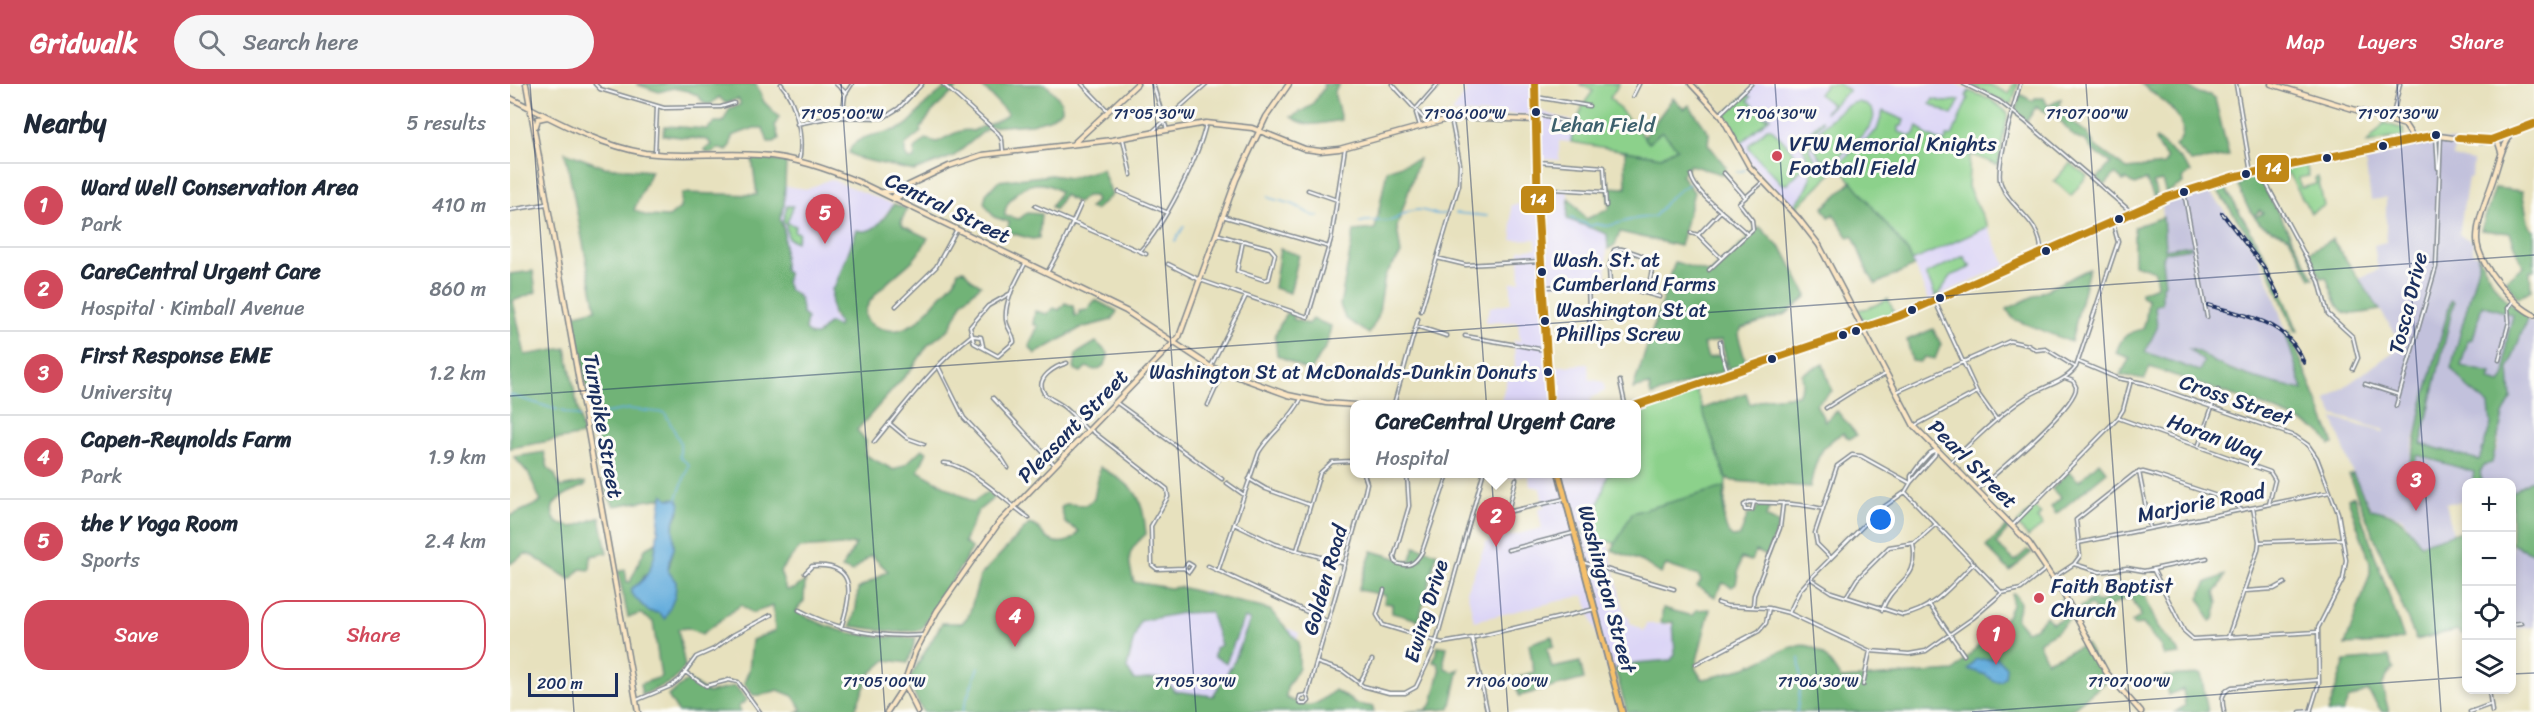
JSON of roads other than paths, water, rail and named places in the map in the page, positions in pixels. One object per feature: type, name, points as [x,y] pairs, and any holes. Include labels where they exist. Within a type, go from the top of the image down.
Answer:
[{"type":"main road","name":"Turnpike Street","points":[[526,84],[638,712]]},
{"type":"main road","points":[[1073,144],[1136,84]]},
{"type":"main road","name":"Pleasant Street","points":[[887,712],[904,684],[915,652],[924,635],[974,557],[1014,507],[1174,344],[1181,334],[1222,216],[1266,117],[1288,84]]},
{"type":"main road","points":[[1535,84],[1540,261],[1550,400]]},
{"type":"main road","name":"Pearl Street","points":[[1691,84],[1720,114],[1749,166],[1815,239],[1914,426],[2013,525],[2047,568],[2106,672],[2141,712]]},
{"type":"main road","points":[[2271,84],[2407,126],[2414,139]]},
{"type":"main road","name":"Central Street","points":[[510,98],[547,117],[613,144],[655,154],[758,155],[799,162],[844,176],[1126,311],[1174,344],[1222,372],[1272,391],[1301,399],[1350,404]]},
{"type":"main road","name":"Turnpike Street","points":[[537,145],[536,124],[540,118],[547,117]]},
{"type":"main road","points":[[878,191],[900,190],[967,159],[1003,152],[1123,139],[1206,123],[1259,131],[1305,149],[1327,151],[1451,118],[1535,117]]},
{"type":"main road","points":[[1641,404],[1864,329],[1935,301],[2112,220],[2184,192],[2251,173],[2414,139],[2438,135],[2482,142],[2534,124]]},
{"type":"main road","points":[[2515,131],[2504,146],[2481,216],[2477,240],[2493,274],[2512,301],[2534,315]]},
{"type":"main road","points":[[2499,138],[2504,146]]},
{"type":"main road","points":[[2499,138],[2501,156]]},
{"type":"main road","points":[[893,199],[900,196],[914,183]]},
{"type":"main road","points":[[893,199],[900,190]]},
{"type":"main road","name":"Washington Street","points":[[1560,478],[1622,712]]},
{"type":"main road","points":[[904,684],[918,712]]},
{"type":"main road","points":[[897,698],[912,697]]},
{"type":"street","points":[[595,84],[600,89],[657,107],[721,107],[734,102]]},
{"type":"street","points":[[781,84],[789,94],[797,124],[801,145],[799,162]]},
{"type":"street","points":[[836,84],[846,92]]},
{"type":"street","points":[[842,117],[846,92],[852,84]]},
{"type":"street","points":[[797,124],[842,117],[875,119],[885,117],[899,108],[922,84]]},
{"type":"street","points":[[943,84],[998,133],[1002,140],[1003,152]]},
{"type":"street","points":[[1082,84],[1108,111]]},
{"type":"street","points":[[1153,84],[1167,130]]},
{"type":"street","points":[[1151,133],[1206,84]]},
{"type":"street","points":[[1392,84],[1428,123]]},
{"type":"street","points":[[1415,110],[1438,84]]},
{"type":"street","points":[[1633,96],[1640,84]]},
{"type":"street","points":[[1720,114],[1751,84]]},
{"type":"street","points":[[1964,84],[1994,98],[2131,212]]},
{"type":"street","points":[[2020,84],[1999,172],[2000,182],[2036,229],[2040,241],[2040,254]]},
{"type":"street","points":[[2236,84],[2251,173]]},
{"type":"street","points":[[2391,121],[2400,84]]},
{"type":"street","points":[[1535,97],[1589,106]]},
{"type":"street","points":[[655,154],[657,107]]},
{"type":"street","points":[[1415,110],[1420,126]]},
{"type":"street","points":[[1535,117],[1578,125]]},
{"type":"street","points":[[1421,311],[1460,178],[1451,118]]},
{"type":"street","points":[[1140,251],[1154,236],[1198,149],[1206,123]]},
{"type":"street","points":[[1085,133],[1090,143]]},
{"type":"street","name":"Tosca Drive","points":[[2396,406],[2436,267],[2438,135]]},
{"type":"street","points":[[1123,139],[1131,175]]},
{"type":"street","points":[[1168,264],[1200,280],[1308,317],[1329,247],[1346,147]]},
{"type":"street","points":[[1536,162],[1604,167],[1606,206]]},
{"type":"street","points":[[2260,171],[2319,281],[2328,314],[2349,333],[2355,343],[2358,358],[2352,369]]},
{"type":"street","points":[[1724,173],[1745,197]]},
{"type":"street","points":[[1691,175],[1693,182],[1721,211],[1748,234]]},
{"type":"street","points":[[1709,270],[1753,229],[1752,220],[1739,203],[1763,182]]},
{"type":"street","points":[[1537,188],[1604,192]]},
{"type":"street","points":[[1308,190],[1337,200]]},
{"type":"street","points":[[1119,192],[1166,212]]},
{"type":"street","points":[[2184,192],[2207,317]]},
{"type":"street","points":[[510,210],[549,204]]},
{"type":"street","points":[[1047,273],[1081,204]]},
{"type":"street","points":[[1035,206],[1146,254]]},
{"type":"street","points":[[1698,235],[1721,211]]},
{"type":"street","points":[[1222,216],[1329,247]]},
{"type":"street","points":[[1949,463],[2029,396],[2065,378],[2076,367],[2118,242],[2112,220]]},
{"type":"street","points":[[896,306],[936,267],[957,229]]},
{"type":"street","points":[[1690,233],[1698,235],[1722,259]]},
{"type":"street","points":[[1216,234],[1243,241],[1273,250],[1275,254],[1269,279],[1264,280],[1237,271],[1243,241]]},
{"type":"street","points":[[1610,285],[1610,268],[1614,250],[1620,249],[1649,260],[1652,270],[1646,293]]},
{"type":"street","points":[[1437,258],[1466,265],[1540,261]]},
{"type":"street","points":[[1011,293],[985,309],[970,327],[976,344],[998,356],[1013,344],[1014,337],[1006,319],[1011,293],[1026,262]]},
{"type":"street","points":[[1542,288],[1610,285],[1660,297]]},
{"type":"street","points":[[1588,286],[1590,332]]},
{"type":"street","points":[[1211,367],[1246,296]]},
{"type":"street","points":[[1935,301],[1977,392],[1998,421]]},
{"type":"street","points":[[2499,360],[2509,322],[2508,308],[2512,301]]},
{"type":"street","points":[[1395,400],[1418,319]]},
{"type":"street","points":[[1416,327],[1447,336]]},
{"type":"street","points":[[874,442],[938,366],[973,336],[981,337],[983,346]]},
{"type":"street","points":[[1465,336],[1545,350]]},
{"type":"street","points":[[1896,392],[2012,340],[2036,350],[2046,349],[2076,367]]},
{"type":"street","points":[[1720,341],[1729,374]]},
{"type":"street","name":"Cross Street","points":[[2079,362],[2116,378],[2132,380],[2302,439],[2314,451],[2338,513],[2346,560],[2345,572],[2317,632],[2319,680],[2310,711]]},
{"type":"street","points":[[1067,363],[1057,366],[1047,374],[1042,389],[1090,431],[1167,489],[1168,496],[1151,526],[1152,565],[1156,569],[1184,568]]},
{"type":"street","points":[[938,366],[964,418],[1002,457],[1008,468]]},
{"type":"street","points":[[1208,405],[1222,372]]},
{"type":"street","points":[[1977,490],[2044,430],[2072,400],[2077,389],[2071,373]]},
{"type":"street","points":[[1826,408],[1861,386],[1886,374]]},
{"type":"street","points":[[2065,378],[2073,381]]},
{"type":"street","points":[[2013,525],[2118,418],[2123,410],[2132,380]]},
{"type":"street","points":[[1620,381],[1624,400]]},
{"type":"street","points":[[2365,384],[2399,395]]},
{"type":"street","points":[[2198,447],[2218,390]]},
{"type":"street","points":[[1914,426],[1977,392]]},
{"type":"street","points":[[993,398],[1056,466]]},
{"type":"street","points":[[1218,571],[1249,478],[1263,446],[1290,418],[1301,399]]},
{"type":"street","points":[[1117,403],[1222,479]]},
{"type":"street","name":"Horan Way","points":[[2118,418],[2270,472],[2275,480],[2269,504]]},
{"type":"street","points":[[889,423],[907,438],[924,444]]},
{"type":"street","points":[[1911,482],[1911,476],[1919,465],[1936,450]]},
{"type":"street","points":[[1789,613],[1800,590],[1878,511],[1905,492],[1935,455],[1936,450]]},
{"type":"street","points":[[1831,558],[1816,540],[1816,528],[1837,466],[1852,455],[1865,458],[1911,482]]},
{"type":"street","points":[[1297,550],[1322,469],[1336,461],[1350,461]]},
{"type":"street","points":[[944,463],[954,464],[1029,518]]},
{"type":"street","points":[[2053,578],[2074,564],[2080,556],[2075,524],[2080,516],[2131,475],[2139,472],[2232,501],[2241,510]]},
{"type":"street","points":[[2139,472],[2150,528]]},
{"type":"street","points":[[1249,478],[1266,489],[1310,505]]},
{"type":"street","name":"Golden Road","points":[[1307,695],[1318,663],[1366,487],[1365,478]]},
{"type":"street","points":[[1407,478],[1409,506],[1394,557],[1398,564],[1412,565],[1424,548],[1447,478]]},
{"type":"street","name":"Ewing Drive","points":[[1318,663],[1343,671],[1359,684],[1393,693],[1413,689],[1422,676],[1436,642],[1482,478]]},
{"type":"street","points":[[1508,513],[1516,479]]},
{"type":"street","points":[[1227,483],[1244,495]]},
{"type":"street","points":[[1905,492],[2002,593]]},
{"type":"street","name":"Marjorie Road","points":[[2078,543],[2330,492]]},
{"type":"street","points":[[1494,515],[1566,499]]},
{"type":"street","points":[[1754,502],[1784,503],[1823,509]]},
{"type":"street","points":[[1753,607],[1754,595],[1781,523],[1784,503]]},
{"type":"street","points":[[2228,638],[2257,555],[2259,542],[2253,508]]},
{"type":"street","points":[[1234,524],[1275,544],[1345,564]]},
{"type":"street","points":[[1846,597],[1855,581],[1889,547],[1913,544],[1936,524]]},
{"type":"street","points":[[1508,550],[1575,532]]},
{"type":"street","points":[[2259,542],[2342,538]]},
{"type":"street","points":[[1882,610],[1889,595],[1913,569],[1915,561],[1913,544]]},
{"type":"street","points":[[2074,564],[2100,572],[2152,569],[2207,558]]},
{"type":"street","points":[[1583,563],[1674,589]]},
{"type":"street","points":[[1810,579],[1826,590],[1903,615],[1910,614],[1929,604],[1974,563]]},
{"type":"street","points":[[805,573],[812,566],[827,567],[837,570],[847,580],[849,599],[841,628]]},
{"type":"street","points":[[1208,566],[1329,622]]},
{"type":"street","points":[[1718,603],[1727,606],[1769,608],[1789,613],[1870,651],[1884,654],[1917,654],[1926,651],[1950,635],[2002,593],[2020,589],[2047,568]]},
{"type":"street","points":[[2152,569],[2188,636],[2200,640],[2317,632]]},
{"type":"street","points":[[2244,591],[2274,589],[2285,583]]},
{"type":"street","points":[[1384,590],[1377,610],[1380,624],[1436,642],[1450,643],[1595,609]]},
{"type":"street","points":[[1929,604],[1964,655]]},
{"type":"street","points":[[1696,664],[1759,631],[1766,623],[1769,608]]},
{"type":"street","points":[[799,610],[825,624],[841,628],[896,635],[924,635]]},
{"type":"street","points":[[636,701],[671,686],[696,657],[714,650],[733,635],[756,625],[771,615]]},
{"type":"street","points":[[2516,624],[2521,623]]},
{"type":"street","points":[[1472,638],[1487,710]]},
{"type":"street","points":[[1863,685],[1870,651]]},
{"type":"street","points":[[1359,684],[1372,660]]},
{"type":"street","points":[[685,672],[706,686],[729,680],[738,682],[760,712]]},
{"type":"street","points":[[2224,712],[2223,692],[2232,687],[2319,680]]},
{"type":"street","points":[[2489,694],[2489,705],[2492,712]]},
{"type":"street","points":[[2470,712],[2489,705]]},
{"type":"street","points":[[2300,712],[2310,711]]},
{"type":"water","points":[[663,494],[668,499],[678,499],[680,505],[673,525],[674,548],[668,571],[676,582],[675,596],[665,619],[659,613],[648,611],[631,593],[632,588],[642,581],[649,571],[653,559]]},
{"type":"water","points":[[1997,658],[2006,667],[2005,677],[2001,681],[1994,681],[1986,675],[1968,669],[1975,660]]},
{"type":"waterway","points":[[1737,172],[1745,170]]},
{"type":"waterway","points":[[1571,218],[1591,226],[1596,224],[1608,226],[1655,216],[1670,197],[1690,183]]},
{"type":"waterway","points":[[1268,197],[1292,204],[1319,217]]},
{"type":"waterway","points":[[1359,223],[1393,220],[1416,210],[1437,214],[1448,213]]},
{"type":"waterway","points":[[1456,213],[1487,216]]},
{"type":"waterway","points":[[1175,241],[1184,226]]},
{"type":"waterway","points":[[510,395],[580,417]]},
{"type":"waterway","points":[[589,416],[629,409],[665,413],[680,442],[680,457],[689,465],[677,498]]},
{"type":"waterway","points":[[1797,712],[1801,681],[1799,658]]},
{"type":"waterway","points":[[962,712],[978,667]]},
{"type":"railway","points":[[2222,213],[2263,266],[2279,297]]},
{"type":"railway","points":[[2208,305],[2251,317],[2277,329],[2297,349],[2304,363]]},
{"type":"place","name":"VFW Memorial Knights Football Field","points":[[1777,156]]},
{"type":"place","name":"the Y Yoga Room","points":[[825,244]]},
{"type":"place","name":"Wash. St. at Cumberland Farms","points":[[1542,272]]},
{"type":"place","name":"Washington St at Phillips Screw","points":[[1545,321]]},
{"type":"place","name":"Washington St at McDonalds-Dunkin Donuts","points":[[1548,372]]},
{"type":"place","name":"First Response EME","points":[[2416,511]]},
{"type":"place","name":"CareCentral Urgent Care","points":[[1496,547]]},
{"type":"place","name":"Faith Baptist Church","points":[[2039,598]]},
{"type":"place","name":"Capen-Reynolds Farm","points":[[1015,647]]},
{"type":"place","name":"Ward Well Conservation Area","points":[[1996,665]]},
{"type":"park label","name":"Lehan Field","points":[[1603,125]]}]
